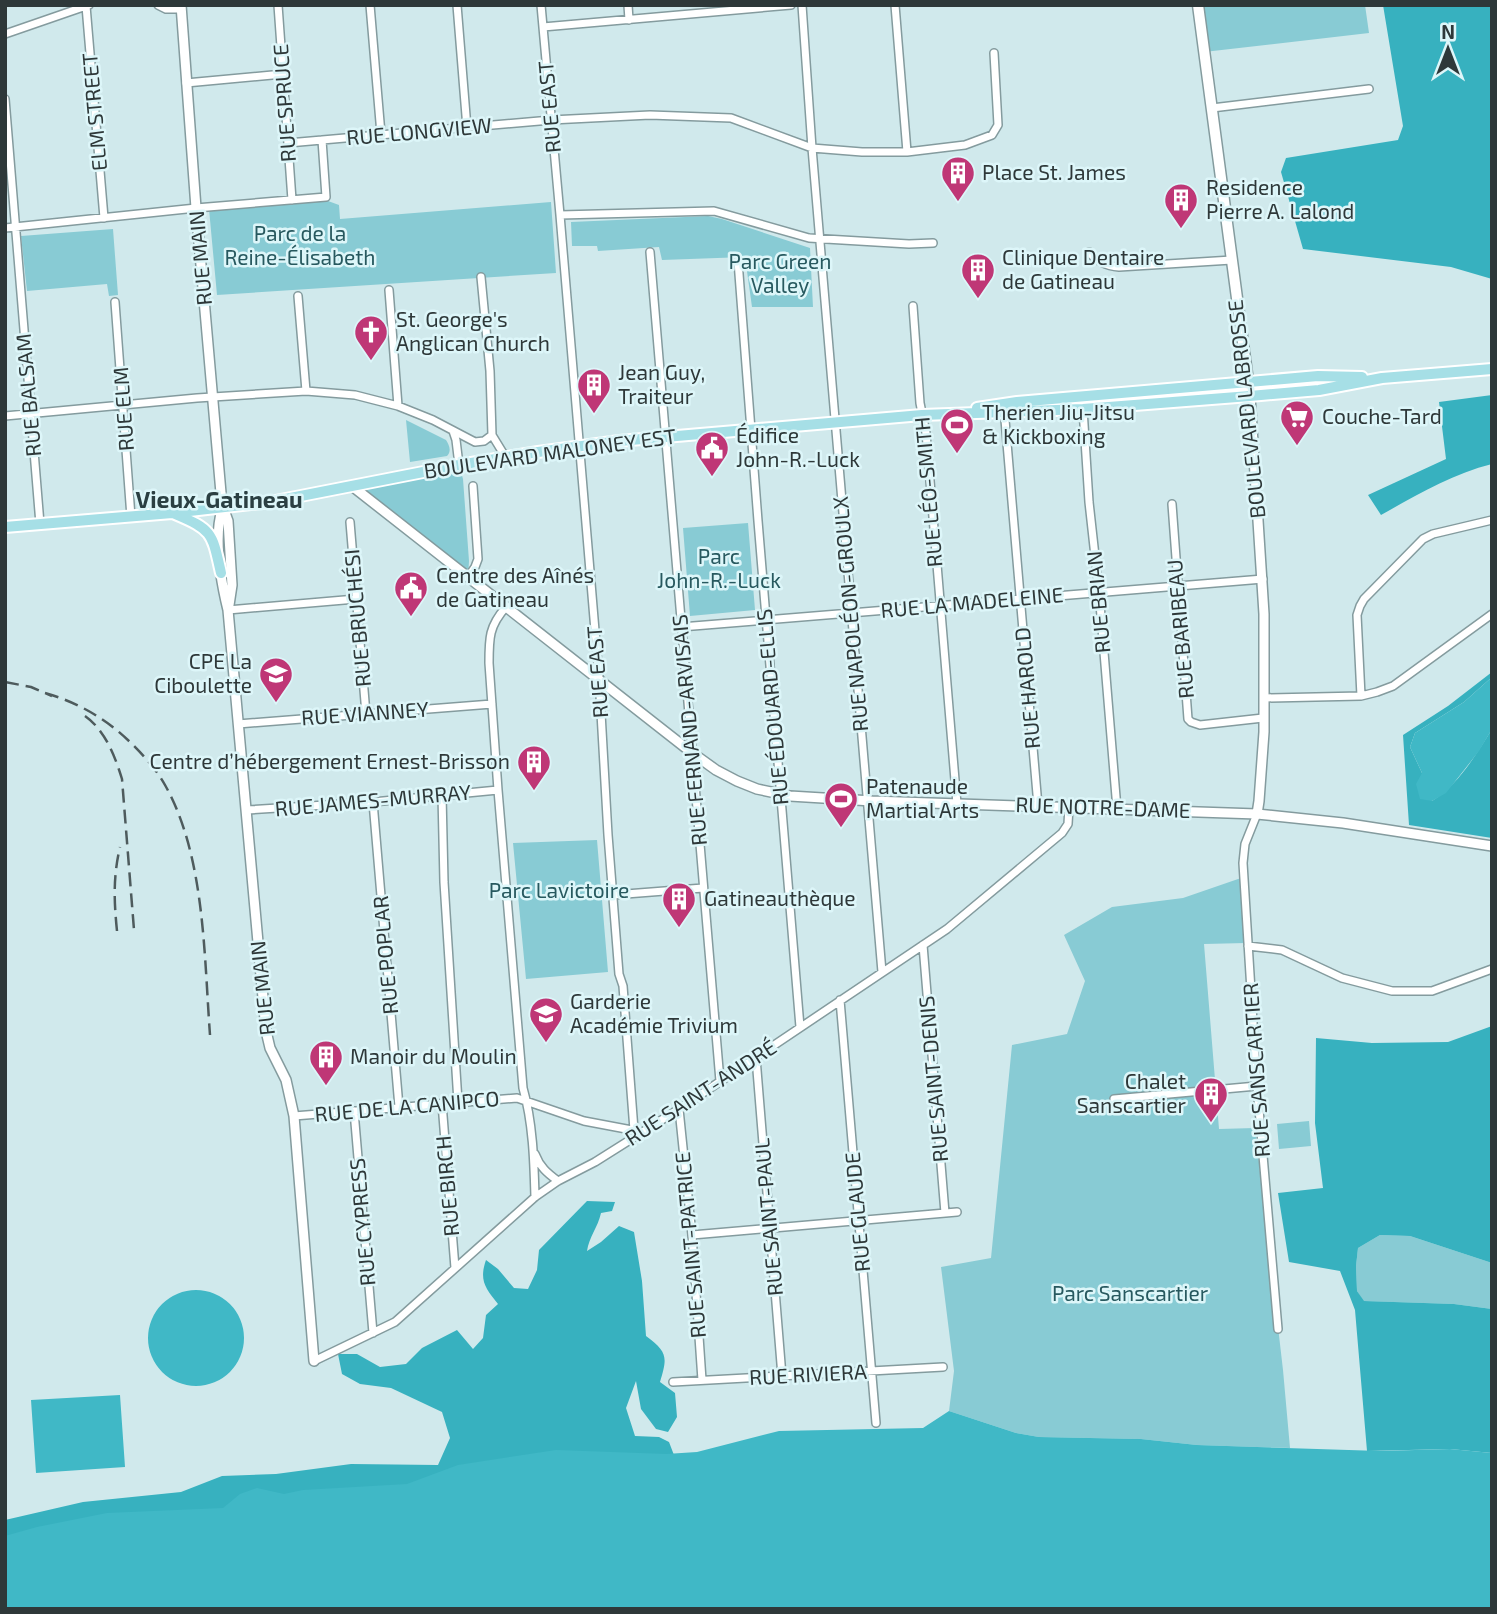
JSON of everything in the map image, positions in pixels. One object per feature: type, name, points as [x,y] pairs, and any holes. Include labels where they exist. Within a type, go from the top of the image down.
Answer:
[{"type":"main road","name":"BOULEVARD LABROSSE","points":[[1198,5],[1250,396]]},
{"type":"main road","name":"BOULEVARD MALONEY EST","points":[[1004,408],[1083,409],[1250,396],[1319,390],[1382,378],[1492,369]]},
{"type":"main road","name":"BOULEVARD MALONEY EST","points":[[5,527],[270,502],[459,465],[579,446],[1004,408],[1080,397],[1248,381],[1318,376],[1382,378]]},
{"type":"main road","points":[[172,513],[207,531],[217,552],[221,573]]},
{"type":"street","points":[[158,5],[166,9],[181,6]]},
{"type":"street","name":"RUE SPRUCE","points":[[278,5],[292,200]]},
{"type":"street","points":[[370,5],[381,135]]},
{"type":"street","points":[[457,5],[467,128]]},
{"type":"street","name":"RUE EAST","points":[[541,5],[599,678],[619,974],[623,986],[638,1131]]},
{"type":"street","points":[[628,5],[629,20]]},
{"type":"street","points":[[543,27],[791,5]]},
{"type":"street","name":"RUE NAPOLÉON-GROULX","points":[[802,5],[882,972]]},
{"type":"street","points":[[895,5],[907,152]]},
{"type":"street","points":[[5,34],[88,6]]},
{"type":"street","name":"ELM STREET","points":[[88,6],[104,218]]},
{"type":"street","name":"RUE MAIN","points":[[181,6],[223,507],[228,521],[232,577],[228,610]]},
{"type":"street","name":"RUE LONGVIEW","points":[[288,143],[551,120],[650,115],[731,118],[812,148],[907,152],[965,145],[992,135],[998,125],[994,53]]},
{"type":"street","points":[[187,83],[283,74]]},
{"type":"street","points":[[1212,108],[1369,89]]},
{"type":"street","name":"RUE BALSAM","points":[[5,99],[40,524]]},
{"type":"street","points":[[5,228],[326,197],[322,140]]},
{"type":"street","points":[[560,215],[713,211],[809,238],[933,243]]},
{"type":"street","name":"RUE FERNAND-ARVISAIS","points":[[650,252],[720,1081]]},
{"type":"street","points":[[1089,252],[1098,261],[1119,267],[1232,260]]},
{"type":"street","name":"RUE ÉDOUARD-ELLIS","points":[[738,261],[800,1027]]},
{"type":"street","points":[[481,277],[490,371],[492,435],[508,457]]},
{"type":"street","points":[[389,290],[398,406]]},
{"type":"street","points":[[298,296],[306,391]]},
{"type":"street","name":"RUE ELM","points":[[115,302],[131,517]]},
{"type":"street","name":"RUE LÉO-SMITH","points":[[913,306],[957,804]]},
{"type":"street","points":[[5,416],[306,391],[355,395],[398,406],[433,420],[475,442],[484,441],[492,435]]},
{"type":"street","name":"BOULEVARD LABROSSE","points":[[1250,396],[1263,579],[1264,698],[1257,814]]},
{"type":"street","name":"RUE BRIAN","points":[[1080,397],[1116,809]]},
{"type":"street","name":"RUE HAROLD","points":[[1004,408],[1038,806]]},
{"type":"street","points":[[452,430],[459,465]]},
{"type":"street","points":[[468,576],[478,559],[474,485]]},
{"type":"street","name":"RUE NOTRE-DAME","points":[[352,486],[691,752],[716,770],[757,789],[780,795],[866,801],[1257,814],[1343,823],[1492,846]]},
{"type":"street","name":"RUE BARIBEAU","points":[[1172,504],[1188,719],[1200,725],[1263,718]]},
{"type":"street","name":"RUE MAIN","points":[[223,507],[218,521],[222,586],[228,610],[266,1031],[270,1048],[286,1080],[294,1116],[314,1361]]},
{"type":"street","points":[[1361,696],[1357,615],[1364,599],[1423,539],[1433,534],[1492,520]]},
{"type":"street","name":"RUE BRUCHÉSI","points":[[350,522],[366,714]]},
{"type":"street","name":"RUE LA MADELEINE","points":[[681,627],[1263,579]]},
{"type":"street","points":[[228,610],[356,599]]},
{"type":"street","points":[[506,607],[497,617],[490,636],[492,704],[523,1088],[532,1143],[535,1197]]},
{"type":"street","points":[[1264,698],[1361,696],[1377,692],[1393,686],[1492,614]]},
{"type":"street","name":"RUE VIANNEY","points":[[238,724],[492,704]]},
{"type":"street","name":"RUE JAMES-MURRAY","points":[[247,810],[498,790]]},
{"type":"street","points":[[442,796],[443,882],[458,1102]]},
{"type":"street","name":"RUE POPLAR","points":[[373,802],[399,1107]]},
{"type":"street","name":"RUE SAINT-ANDRÉ","points":[[314,1361],[395,1322],[535,1197],[638,1131],[679,1109],[960,919],[1062,833],[1068,824],[1069,807]]},
{"type":"street","name":"RUE SANSCARTIER","points":[[1257,814],[1245,844],[1243,863],[1257,1086],[1278,1329]]},
{"type":"street","points":[[613,895],[703,888]]},
{"type":"street","name":"RUE SAINT-DENIS","points":[[923,945],[945,1213]]},
{"type":"street","points":[[1248,946],[1282,950],[1342,978],[1392,991],[1432,991],[1492,970]]},
{"type":"street","name":"RUE GLAUDE","points":[[840,1000],[876,1423]]},
{"type":"street","name":"RUE SAINT-PAUL","points":[[756,1058],[782,1376]]},
{"type":"street","points":[[1114,1099],[1257,1086]]},
{"type":"street","name":"RUE DE LA CANIPCO","points":[[294,1116],[517,1098],[584,1121],[638,1131]]},
{"type":"street","name":"RUE BIRCH","points":[[442,1103],[455,1268]]},
{"type":"street","name":"RUE SAINT-PATRICE","points":[[679,1109],[692,1236],[702,1380]]},
{"type":"street","name":"RUE CYPRESS","points":[[354,1111],[373,1333]]},
{"type":"street","points":[[532,1143],[538,1163],[558,1181]]},
{"type":"street","points":[[692,1236],[957,1212]]},
{"type":"street","name":"RUE RIVIERA","points":[[673,1382],[943,1367]]},
{"type":"green space","points":[[1198,5],[1365,5],[1369,33],[1204,52]]},
{"type":"green space","name":"Parc de la Reine-Élisabeth","points":[[328,201],[339,205],[340,219],[551,202],[556,273],[217,295],[209,209]]},
{"type":"green space","name":"Parc Green Valley","points":[[708,216],[810,248],[813,307],[752,307],[745,257],[662,260],[659,247],[598,251],[597,246],[572,246],[571,222]]},
{"type":"green space","points":[[113,229],[118,295],[109,296],[107,284],[27,291],[21,236]]},
{"type":"green space","points":[[406,420],[446,440],[449,454],[410,462]]},
{"type":"green space","points":[[459,465],[463,479],[468,577],[352,486]]},
{"type":"green space","name":"Parc John-R.-Luck","points":[[748,523],[755,610],[690,616],[683,528]]},
{"type":"green space","name":"Parc Lavictoire","points":[[597,840],[608,972],[526,979],[513,843]]},
{"type":"green space","name":"Parc Sanscartier","points":[[1241,878],[1246,943],[1204,944],[1219,1129],[1255,1128],[1290,1448],[1197,1445],[1141,1439],[1039,1437],[1016,1433],[949,1411],[954,1371],[941,1267],[991,1258],[1012,1045],[1067,1034],[1085,981],[1064,935],[1112,907],[1183,898]]},
{"type":"green space","points":[[1309,1121],[1311,1146],[1279,1149],[1277,1124]]},
{"type":"green space","points":[[1380,1235],[1410,1236],[1492,1263],[1492,1309],[1454,1304],[1363,1301],[1357,1291],[1358,1248]]},
{"type":"shaded area","points":[[1383,5],[1492,5],[1492,279],[1451,267],[1303,249],[1281,172],[1286,158],[1398,140],[1403,126]]},
{"type":"shaded area","points":[[1492,395],[1492,464],[1449,479],[1381,515],[1368,495],[1446,459],[1439,402]]},
{"type":"shaded area","points":[[1492,672],[1492,677],[1464,702],[1415,733],[1410,747],[1432,801],[1458,778],[1492,729],[1492,838],[1409,825],[1403,735],[1448,706]]},
{"type":"shaded area","points":[[1492,677],[1492,729],[1479,751],[1446,793],[1432,801],[1420,799],[1416,784],[1422,773],[1410,747],[1415,733],[1464,702]]},
{"type":"shaded area","points":[[1492,1026],[1492,1263],[1410,1236],[1380,1235],[1358,1248],[1356,1266],[1357,1291],[1364,1301],[1454,1304],[1492,1309],[1492,1453],[1450,1449],[1367,1451],[1355,1310],[1340,1271],[1289,1262],[1278,1193],[1323,1188],[1315,1123],[1316,1038],[1372,1043],[1448,1042]]},
{"type":"shaded area","points":[[587,1201],[615,1202],[612,1211],[601,1213],[587,1251],[619,1226],[634,1232],[642,1281],[646,1336],[664,1355],[660,1382],[675,1393],[677,1417],[668,1432],[656,1429],[641,1409],[636,1381],[626,1408],[635,1436],[659,1437],[669,1442],[677,1463],[460,1482],[222,1513],[5,1549],[5,1520],[83,1502],[181,1492],[222,1476],[276,1474],[351,1464],[438,1465],[450,1438],[442,1412],[391,1388],[360,1384],[342,1374],[338,1354],[357,1354],[380,1367],[406,1364],[422,1348],[457,1330],[473,1349],[483,1338],[486,1315],[498,1304],[484,1283],[486,1260],[498,1269],[514,1288],[528,1289],[537,1270],[539,1250]]},
{"type":"shaded area","points":[[187,1290],[205,1290],[223,1298],[236,1311],[244,1329],[241,1357],[223,1378],[205,1386],[187,1386],[169,1378],[156,1365],[148,1347],[148,1329],[156,1311],[169,1298]]},
{"type":"shaded area","points":[[120,1395],[125,1467],[36,1473],[31,1400]]},
{"type":"shaded area","points":[[949,1411],[1016,1433],[1039,1437],[1141,1439],[1197,1445],[1380,1451],[1450,1449],[1492,1453],[1492,1609],[5,1609],[5,1536],[37,1527],[107,1513],[223,1508],[240,1494],[257,1488],[284,1494],[303,1490],[407,1484],[458,1465],[556,1450],[666,1454],[697,1452],[779,1431],[923,1428]]},
{"type":"railway","points":[[5,682],[31,687],[52,696]]},
{"type":"railway","points":[[45,693],[80,706],[112,726],[145,758],[165,785],[178,813],[195,874],[204,939],[210,1035]]},
{"type":"railway","points":[[85,716],[104,736],[122,779],[134,930]]},
{"type":"railway","points":[[117,931],[115,889],[120,847]]},
{"type":"place","name":"Place St. James","points":[[958,203]]},
{"type":"place","name":"Residence Pierre A. Lalond","points":[[1181,230]]},
{"type":"place","name":"Clinique Dentaire de Gatineau","points":[[978,300]]},
{"type":"place","name":"St. George's Anglican Church","points":[[371,362]]},
{"type":"place","name":"Jean Guy, Traiteur","points":[[594,415]]},
{"type":"place","name":"Couche-Tard","points":[[1297,447]]},
{"type":"place","name":"Therien Jiu-Jitsu & Kickboxing","points":[[957,455]]},
{"type":"place","name":"Édifice John-R.-Luck","points":[[712,478]]},
{"type":"place","name":"Centre des Aînés de Gatineau","points":[[411,618]]},
{"type":"place","name":"CPE La Ciboulette","points":[[276,704]]},
{"type":"place","name":"Centre d’hébergement Ernest-Brisson","points":[[534,792]]},
{"type":"place","name":"Patenaude Martial Arts","points":[[841,829]]},
{"type":"place","name":"Gatineauthèque","points":[[679,929]]},
{"type":"place","name":"Garderie Académie Trivium","points":[[546,1044]]},
{"type":"place","name":"Manoir du Moulin","points":[[326,1087]]},
{"type":"place","name":"Chalet Sanscartier","points":[[1211,1124]]},
{"type":"district","name":"Vieux-Gatineau","points":[[219,500]]}]
